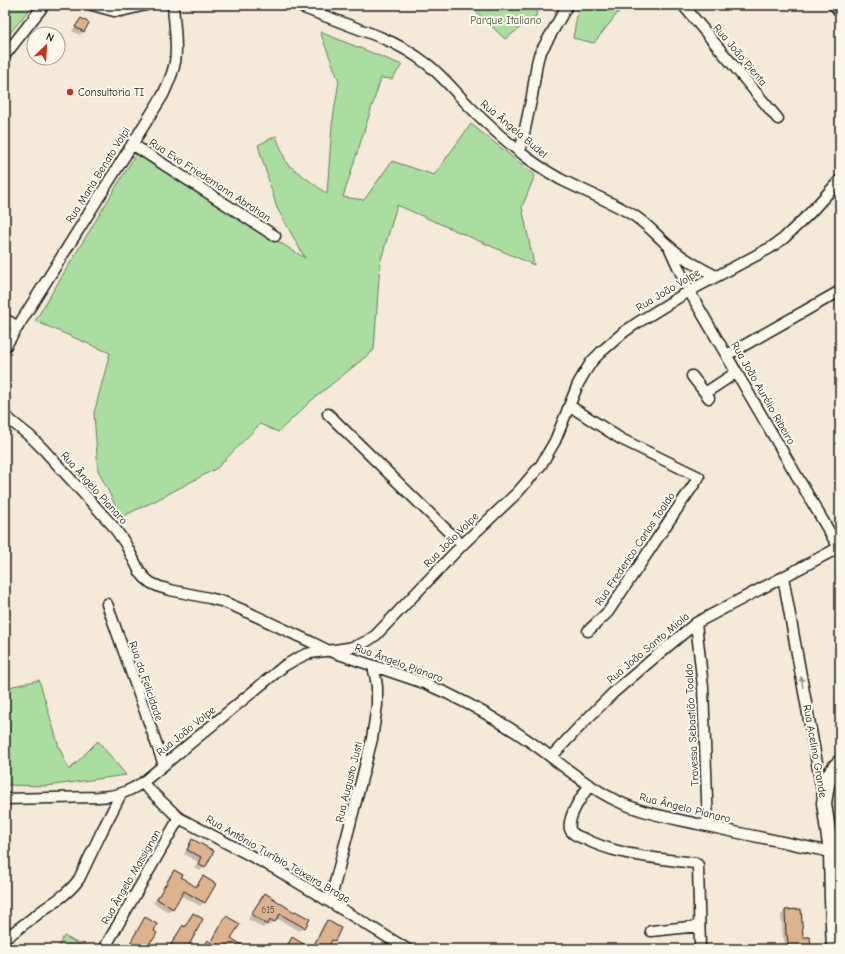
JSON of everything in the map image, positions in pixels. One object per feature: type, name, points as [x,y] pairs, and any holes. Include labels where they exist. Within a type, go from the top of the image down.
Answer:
[{"type":"street","points":[[5,55],[44,5]]},
{"type":"street","points":[[92,5],[114,11],[121,11],[146,5]]},
{"type":"street","name":"Rua Maria Benato Volpi","points":[[5,347],[163,95],[176,62],[173,5]]},
{"type":"street","name":"Rua Ângela Budel","points":[[296,5],[380,37],[416,56],[434,70],[488,124],[520,152],[548,172],[611,202],[637,218],[669,247],[693,264],[716,276]]},
{"type":"street","name":"Rua João Pienta","points":[[683,5],[778,119]]},
{"type":"street","points":[[834,5],[840,12]]},
{"type":"street","points":[[520,152],[539,55],[567,6]]},
{"type":"street","name":"Rua Eva Friedemann Abrahan","points":[[132,144],[275,236]]},
{"type":"street","name":"Rua João Volpe","points":[[5,799],[98,797],[122,794],[142,783],[284,666],[305,655],[326,650],[351,648],[368,641],[376,635],[462,545],[518,492],[541,465],[555,441],[585,372],[592,361],[601,352],[624,332],[689,291],[770,248],[814,209],[840,180]]},
{"type":"street","name":"Rua João Aurélio Ribeiro","points":[[669,247],[689,291],[840,548]]},
{"type":"street","points":[[727,355],[840,291]]},
{"type":"street","points":[[5,319],[18,327]]},
{"type":"street","points":[[692,376],[707,396],[737,372]]},
{"type":"street","name":"Rua Frederico Carlos Toaldo","points":[[570,406],[621,439],[699,477],[608,612],[588,631]]},
{"type":"street","points":[[328,414],[462,545]]},
{"type":"street","name":"Rua Ângelo Pianaro","points":[[5,416],[31,437],[44,450],[113,526],[126,544],[140,572],[151,583],[170,590],[224,602],[326,650],[424,683],[455,697],[512,729],[590,785],[617,801],[633,808],[657,815],[836,853]]},
{"type":"street","name":"Rua João Santo Miola","points":[[551,757],[613,693],[696,623],[840,548]]},
{"type":"street","name":"Rua Acelino Grande","points":[[783,577],[824,803],[836,853],[832,905],[834,949]]},
{"type":"street","name":"Rua da Felicidade","points":[[107,604],[164,765]]},
{"type":"street","name":"Travessa Sebastião Toaldo","points":[[696,623],[703,688],[708,826]]},
{"type":"street","name":"Rua Augusto Justi","points":[[330,902],[372,739],[377,705],[377,687],[373,666]]},
{"type":"street","points":[[824,803],[830,775],[840,762]]},
{"type":"street","name":"Rua Antônio Turíbio Teixeira Braga","points":[[142,783],[179,818],[246,853],[407,949]]},
{"type":"street","points":[[590,785],[578,801],[574,811],[570,823],[572,833],[592,843],[623,853],[695,863],[698,865],[700,949]]},
{"type":"street","points":[[5,939],[64,895],[75,884],[79,879],[122,794]]},
{"type":"street","name":"Rua Ângelo Massignan","points":[[104,949],[179,818]]},
{"type":"street","points":[[651,930],[699,926]]},
{"type":"green space","points":[[5,5],[33,5],[5,39]]},
{"type":"green space","name":"Parque Italiano","points":[[469,5],[538,5],[536,16],[505,39]]},
{"type":"green space","name":"Parque Italiano","points":[[579,5],[616,5],[620,10],[594,43],[573,38]]},
{"type":"green space","points":[[320,32],[402,65],[392,79],[381,78],[343,197],[364,200],[392,161],[434,175],[471,124],[535,175],[522,207],[534,265],[397,205],[380,263],[374,350],[312,400],[278,432],[260,424],[217,468],[155,501],[121,517],[98,470],[94,413],[110,353],[35,321],[136,154],[305,258],[277,208],[258,145],[276,136],[287,164],[327,194],[332,125],[339,81]]},
{"type":"green space","points":[[39,680],[59,747],[69,770],[98,741],[126,775],[47,786],[5,785],[5,688]]},
{"type":"green space","points":[[64,936],[88,949],[57,949]]},
{"type":"building","points":[[81,18],[89,23],[84,32],[75,27]]},
{"type":"building","points":[[192,839],[214,851],[205,868],[198,864],[201,857],[187,850]]},
{"type":"building","points":[[174,870],[183,875],[181,877],[196,887],[203,876],[216,884],[205,903],[184,891],[173,909],[157,899]]},
{"type":"building","points":[[265,893],[294,912],[295,911],[310,919],[305,928],[280,914],[275,922],[270,920],[267,925],[251,914]]},
{"type":"building","points":[[801,909],[803,937],[810,937],[811,949],[789,949],[786,935],[785,910]]},
{"type":"building","points":[[193,913],[203,919],[187,949],[175,949],[170,946],[183,925],[185,927]]},
{"type":"building","points":[[226,916],[240,924],[231,938],[248,949],[228,949],[221,945],[219,947],[222,949],[202,949],[208,940],[211,943]]},
{"type":"building","points":[[145,917],[157,924],[154,931],[157,933],[153,940],[152,939],[148,949],[129,949],[131,946],[129,945]]},
{"type":"building","points":[[327,920],[341,928],[335,941],[332,940],[327,949],[312,949]]},
{"type":"building","points":[[292,937],[312,949],[286,949]]},
{"type":"place","name":"Consultoria TI","points":[[70,92]]}]
